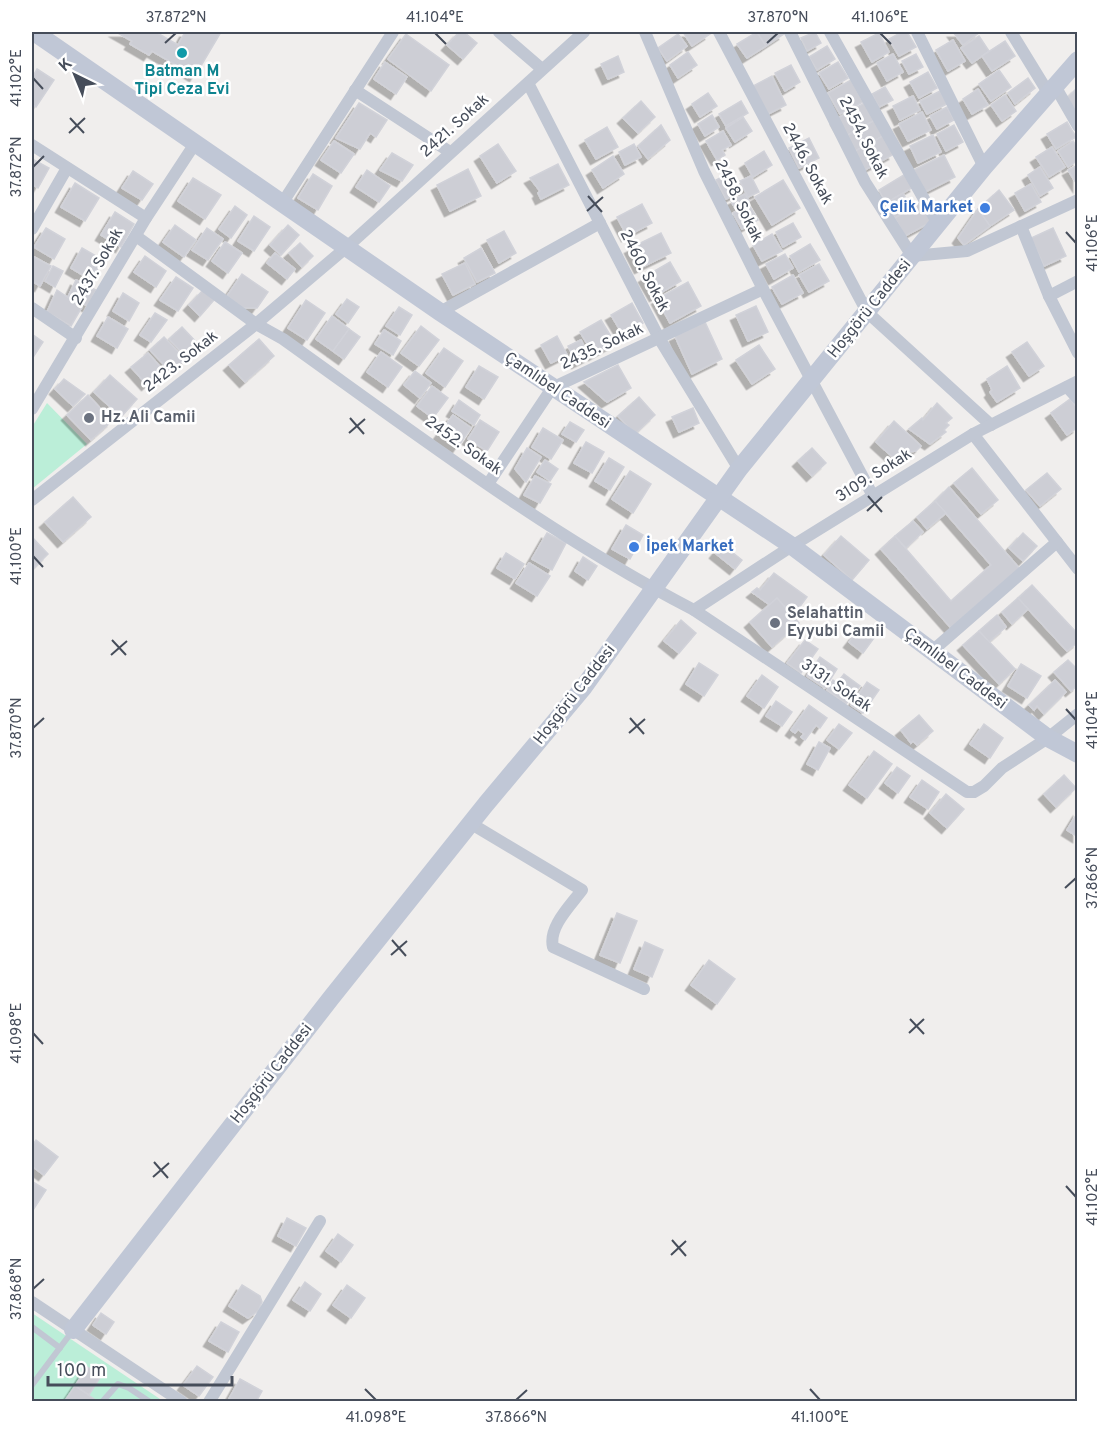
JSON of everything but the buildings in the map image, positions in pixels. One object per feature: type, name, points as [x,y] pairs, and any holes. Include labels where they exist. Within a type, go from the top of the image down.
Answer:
[{"type":"street","name":"Çamlıbel Caddesi","points":[[34,32],[552,388],[792,546],[1048,738],[1077,754]]},
{"type":"street","points":[[283,202],[393,32]]},
{"type":"street","points":[[499,32],[542,69]]},
{"type":"street","name":"2421. Sokak","points":[[348,246],[584,32]]},
{"type":"street","name":"2458. Sokak","points":[[645,32],[704,171],[763,289],[873,496]]},
{"type":"street","name":"2446. Sokak","points":[[719,32],[867,312],[991,425]]},
{"type":"street","name":"2454. Sokak","points":[[790,32],[865,182],[912,256]]},
{"type":"street","points":[[830,32],[938,224]]},
{"type":"street","points":[[917,32],[984,167]]},
{"type":"street","points":[[1011,32],[1077,126]]},
{"type":"street","name":"Hoşgörü Caddesi","points":[[73,1330],[470,823],[583,688],[739,469],[984,167],[1077,60]]},
{"type":"street","name":"2460. Sokak","points":[[528,83],[659,338],[739,469]]},
{"type":"street","points":[[355,90],[450,152]]},
{"type":"street","name":"2437. Sokak","points":[[32,409],[146,218],[196,142]]},
{"type":"street","points":[[32,145],[146,218]]},
{"type":"street","points":[[32,229],[67,168]]},
{"type":"street","points":[[912,256],[967,251],[1077,200]]},
{"type":"street","points":[[440,312],[600,223]]},
{"type":"street","points":[[1021,226],[1048,296],[1077,353]]},
{"type":"street","name":"2452. Sokak","points":[[136,236],[255,324],[282,339],[488,484],[655,590]]},
{"type":"street","name":"2423. Sokak","points":[[32,500],[255,324],[348,246]]},
{"type":"street","points":[[1048,296],[1077,281]]},
{"type":"street","name":"2435. Sokak","points":[[552,388],[763,289]]},
{"type":"street","points":[[32,308],[76,338]]},
{"type":"street","points":[[1072,384],[1077,399]]},
{"type":"street","name":"3109. Sokak","points":[[694,610],[792,546],[973,434],[1072,384]]},
{"type":"street","points":[[488,484],[552,388]]},
{"type":"street","points":[[973,434],[1077,568]]},
{"type":"street","points":[[931,652],[1057,542]]},
{"type":"street","name":"3131. Sokak","points":[[655,590],[694,610],[967,792],[974,792],[984,786],[1002,768],[1048,738]]},
{"type":"street","points":[[1048,738],[1077,714]]},
{"type":"street","points":[[470,823],[582,890],[562,916],[551,939],[553,947],[644,989]]},
{"type":"street","points":[[209,1401],[320,1221]]},
{"type":"street","points":[[32,1302],[182,1401]]},
{"type":"lane","points":[[32,1327],[60,1348]]},
{"type":"lane","points":[[32,1385],[73,1330]]},
{"type":"lane","points":[[102,1401],[118,1384],[150,1401]]},
{"type":"green space","points":[[47,403],[87,444],[32,489],[32,427]]},
{"type":"green space","points":[[32,1313],[163,1401],[32,1401]]},
{"type":"place","name":"Batman M Tipi Ceza Evi","points":[[182,53]]},
{"type":"place","name":"Çelik Market","points":[[985,208]]},
{"type":"place","name":"Hz. Ali Camii","points":[[89,418]]},
{"type":"place","name":"İpek Market","points":[[634,547]]},
{"type":"place","name":"Selahattin Eyyubi Camii","points":[[775,623]]}]
